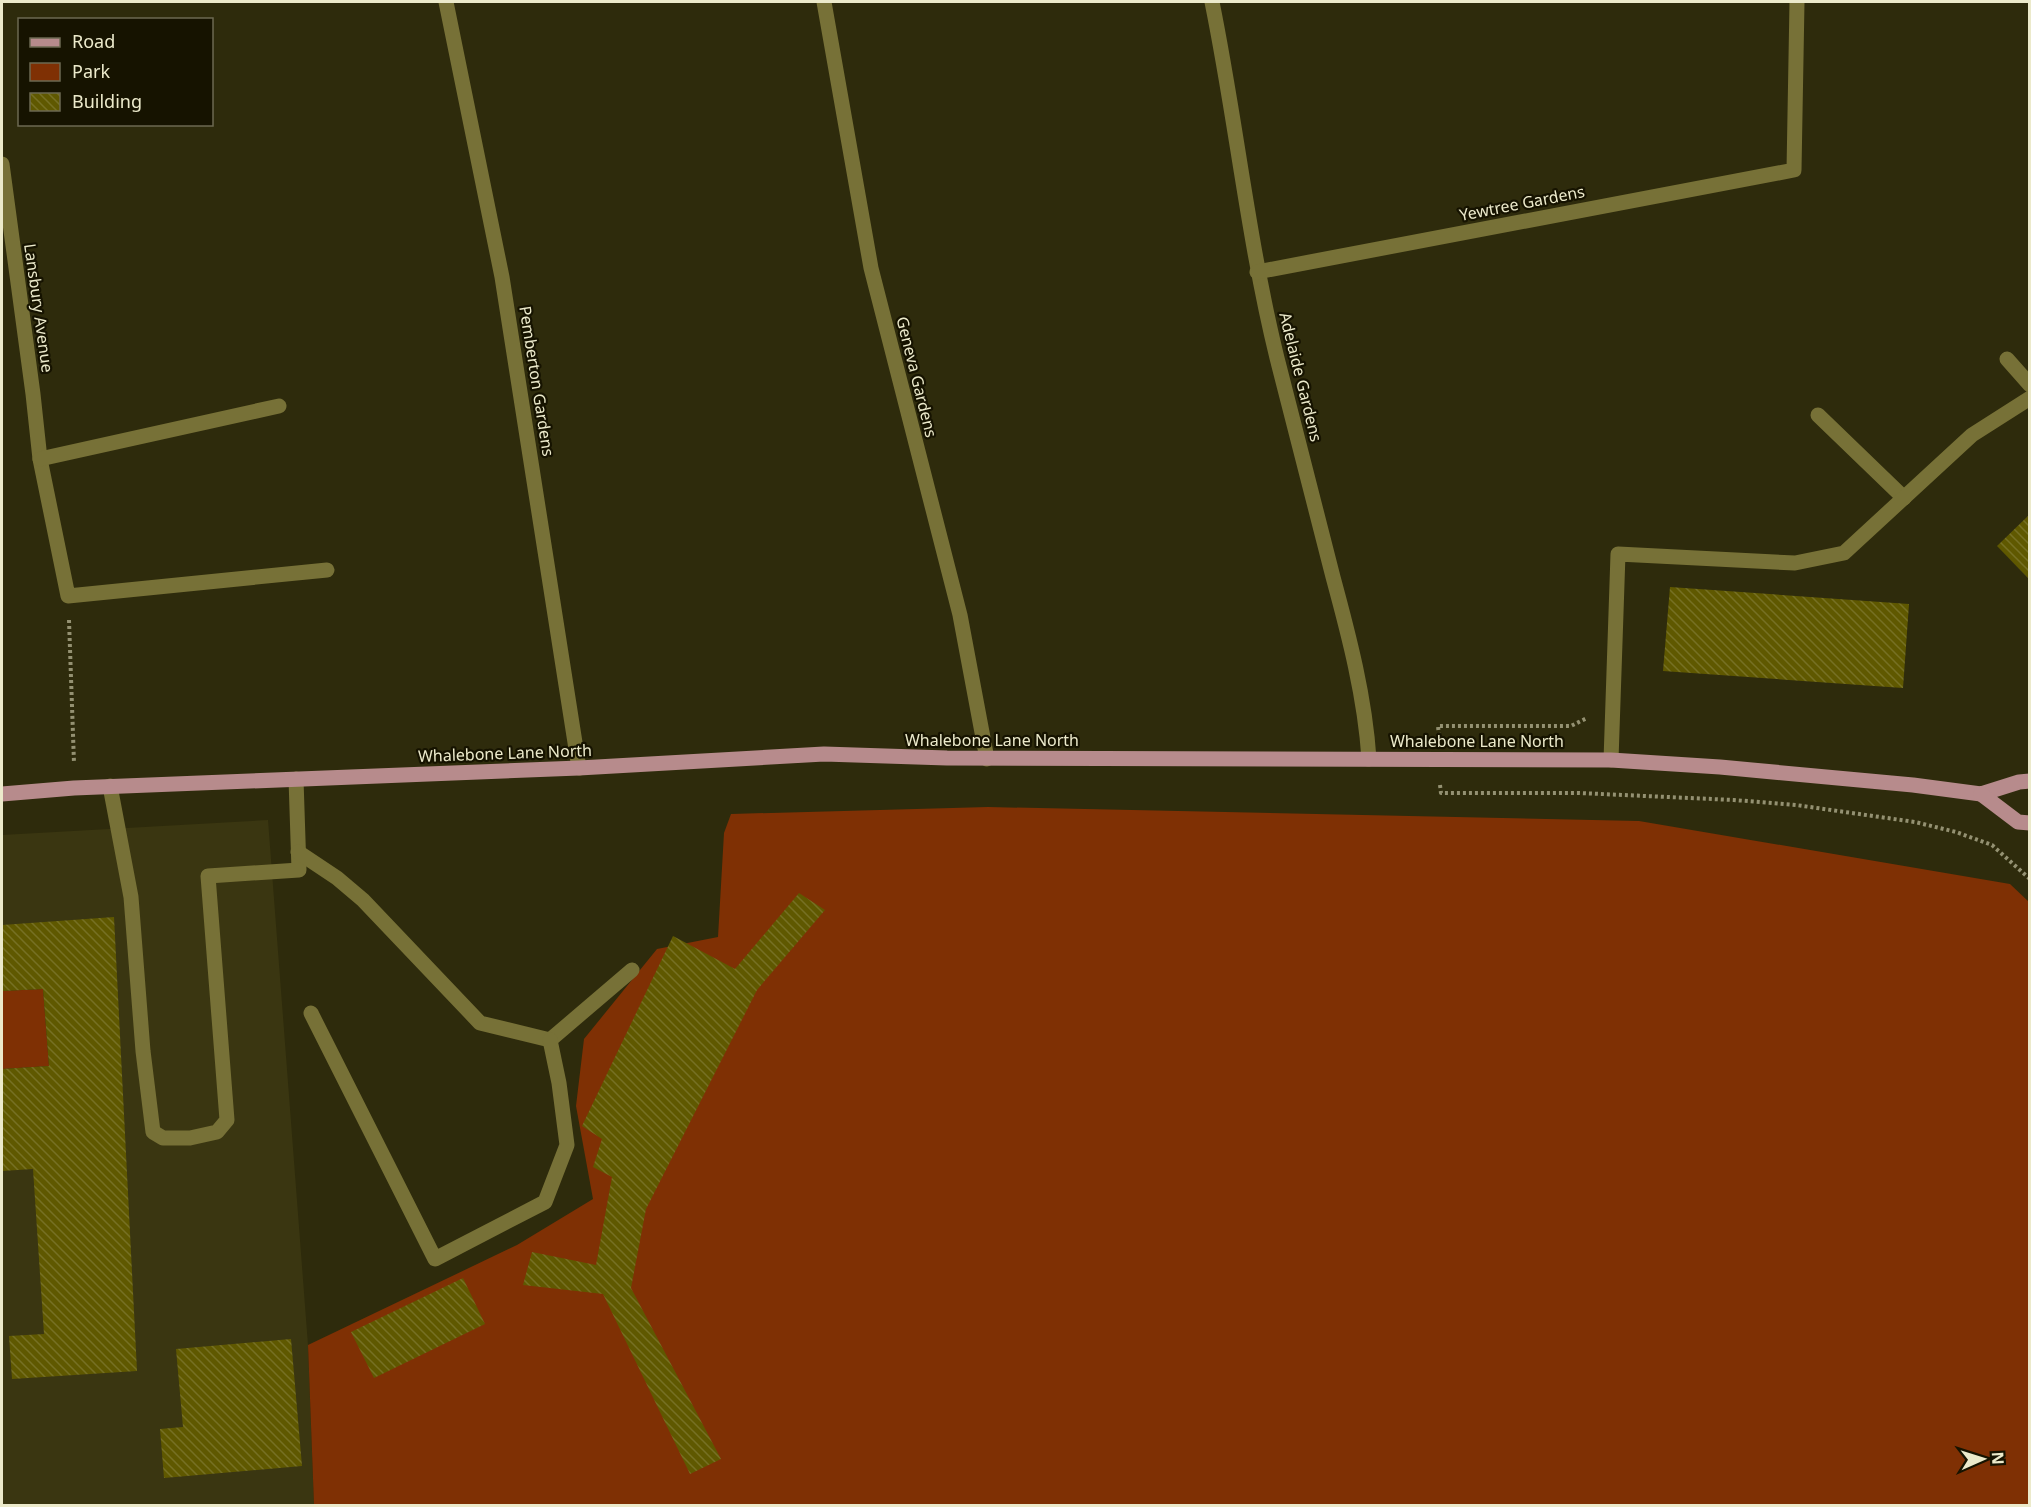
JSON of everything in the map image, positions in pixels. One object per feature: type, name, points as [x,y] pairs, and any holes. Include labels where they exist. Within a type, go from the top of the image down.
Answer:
[{"type":"main road","name":"Whalebone Lane North","points":[[2,794],[110,786],[579,768],[824,754],[987,759],[1611,760],[1720,767],[1913,785],[1981,794],[2019,782],[2030,781]]},
{"type":"main road","name":"Whalebone Lane North","points":[[1981,794],[2018,822],[2030,823]]},
{"type":"street","name":"Pemberton Gardens","points":[[446,2],[502,277],[579,768]]},
{"type":"street","name":"Geneva Gardens","points":[[824,2],[870,268],[960,615],[987,759]]},
{"type":"street","name":"Adelaide Gardens","points":[[1212,2],[1224,63],[1257,272],[1349,636],[1367,729],[1370,759]]},
{"type":"street","name":"Yewtree Gardens","points":[[1257,272],[1794,170],[1797,2]]},
{"type":"street","name":"Lansbury Avenue","points":[[2,164],[40,459],[68,596]]},
{"type":"street","points":[[2007,359],[2030,386]]},
{"type":"street","points":[[1611,760],[1617,554],[1795,563],[1844,553],[1972,435],[2030,398]]},
{"type":"street","points":[[40,459],[279,406]]},
{"type":"street","points":[[1818,415],[1904,498]]},
{"type":"street","points":[[68,596],[327,570]]},
{"type":"street","points":[[110,786],[131,897],[143,1051],[153,1132],[163,1138],[190,1138],[217,1132],[227,1120],[208,876],[299,870],[296,779]]},
{"type":"street","points":[[298,852],[337,878],[363,900],[480,1023],[550,1040]]},
{"type":"street","points":[[550,1040],[632,970]]},
{"type":"street","points":[[311,1013],[435,1259],[545,1202],[567,1145],[559,1083],[550,1040]]},
{"type":"path","points":[[68,596],[74,788]]},
{"type":"path","name":"Whalebone Lane North","points":[[1439,731],[1438,726],[1571,726],[1591,717]]},
{"type":"path","points":[[1441,787],[1441,793],[1579,793],[1734,800],[1796,805],[1915,822],[1992,844],[2030,879]]},
{"type":"shaded area","points":[[268,820],[308,1345],[314,1505],[2,1506],[2,835]]},
{"type":"green space","points":[[988,807],[1639,821],[2010,884],[2029,902],[2029,1505],[314,1505],[308,1345],[517,1245],[593,1199],[576,1106],[584,1039],[657,949],[718,937],[724,833],[731,814]]},
{"type":"green space","points":[[43,989],[49,1066],[2,1069],[2,991]]},
{"type":"building","points":[[2030,514],[2030,577],[2028,578],[1997,546]]},
{"type":"building","points":[[1670,587],[1909,604],[1903,688],[1663,671]]},
{"type":"building","points":[[799,893],[825,910],[757,990],[646,1209],[631,1288],[721,1459],[690,1474],[603,1294],[523,1285],[532,1252],[596,1265],[612,1177],[593,1167],[602,1139],[582,1126],[673,936],[735,969]]},
{"type":"building","points":[[114,917],[137,1371],[12,1379],[9,1336],[44,1334],[33,1169],[2,1171],[2,1069],[49,1066],[43,989],[2,991],[2,925]]},
{"type":"building","points":[[463,1278],[485,1324],[374,1378],[351,1332]]},
{"type":"building","points":[[291,1339],[302,1466],[164,1478],[160,1429],[183,1427],[176,1349]]}]
